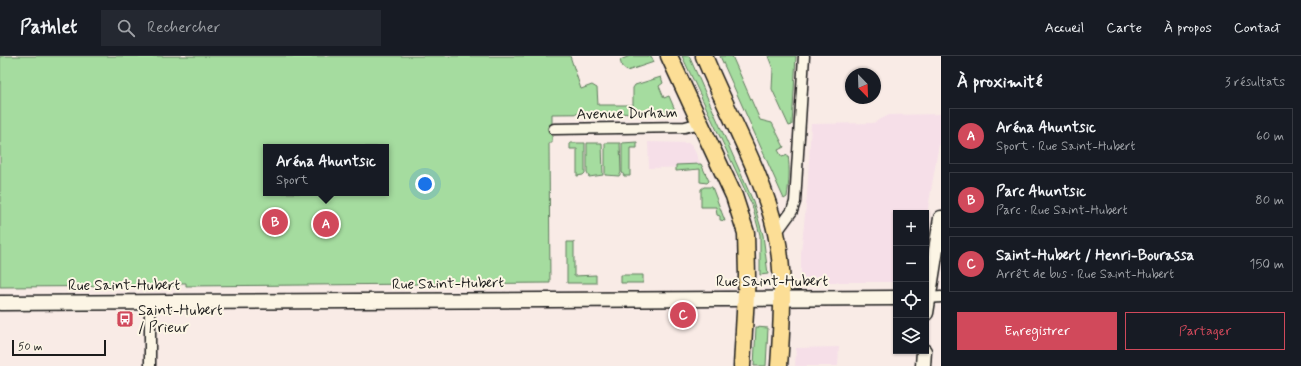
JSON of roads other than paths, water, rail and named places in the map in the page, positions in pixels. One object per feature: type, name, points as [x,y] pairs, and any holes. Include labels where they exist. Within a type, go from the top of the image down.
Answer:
[{"type":"main road","points":[[669,56],[734,196],[744,224],[748,254],[742,366]]},
{"type":"main road","points":[[704,56],[760,182],[776,233],[781,260],[779,366]]},
{"type":"main road","points":[[932,298],[941,218]]},
{"type":"main road","name":"Rue Saint-Hubert","points":[[0,303],[893,298]]},
{"type":"main road","points":[[924,354],[924,366]]},
{"type":"street","points":[[776,233],[792,211],[795,202],[804,56]]},
{"type":"street","name":"Avenue Durham","points":[[554,129],[685,127],[700,123]]},
{"type":"street","points":[[150,302],[150,366]]},
{"type":"place","name":"Parc Ahuntsic","points":[[275,222]]},
{"type":"place","name":"Aréna Ahuntsic","points":[[326,224]]},
{"type":"place","name":"Saint-Hubert / Henri-Bourassa","points":[[683,315]]},
{"type":"place","name":"Saint-Hubert / Prieur","points":[[125,319]]}]
